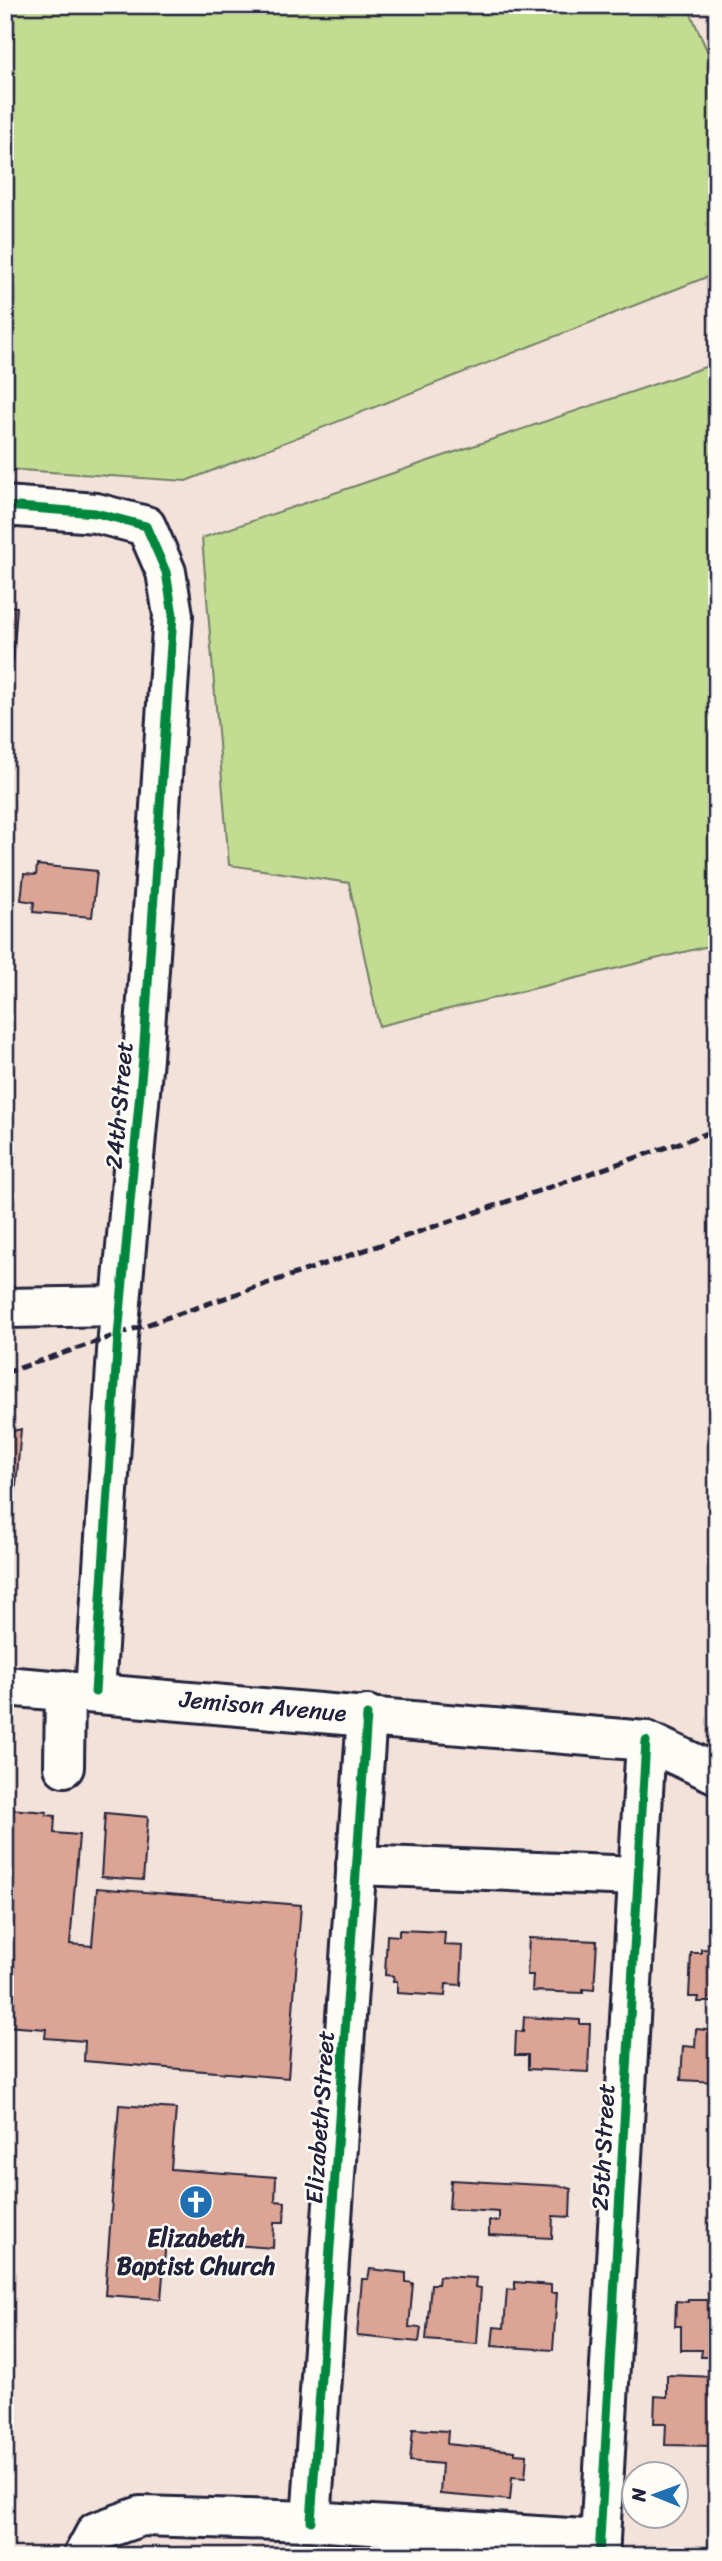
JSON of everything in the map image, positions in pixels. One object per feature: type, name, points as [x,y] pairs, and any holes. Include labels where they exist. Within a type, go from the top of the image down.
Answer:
[{"type":"street","name":"24th Street","points":[[5,506],[96,513],[146,526],[166,572],[173,615],[143,1058],[120,1306],[80,1691],[64,1767]]},
{"type":"street","points":[[5,1308],[120,1306]]},
{"type":"street","name":"Jemison Avenue","points":[[5,1686],[646,1741],[717,1774]]},
{"type":"street","name":"Elizabeth Street","points":[[311,2522],[367,1715]]},
{"type":"street","name":"25th Street","points":[[599,2548],[646,1741]]},
{"type":"street","points":[[356,1865],[637,1876]]},
{"type":"street","points":[[90,2544],[141,2516],[311,2522],[599,2548]]},
{"type":"green space","points":[[5,5],[687,5],[717,73],[717,273],[186,481],[5,469]]},
{"type":"green space","points":[[717,363],[717,944],[379,1026],[349,883],[229,865],[202,538]]},
{"type":"building","points":[[5,596],[10,596],[10,606],[17,607],[13,661],[5,661]]},
{"type":"building","points":[[37,865],[97,871],[92,917],[33,912],[34,902],[21,900],[24,874],[36,875]]},
{"type":"building","points":[[21,1429],[11,1542],[5,1541],[5,1433]]},
{"type":"building","points":[[5,1797],[9,1797],[9,1809],[47,1812],[46,1815],[55,1816],[54,1833],[79,1835],[70,1944],[92,1946],[97,1888],[301,1905],[288,2078],[84,2061],[85,2041],[45,2038],[46,2029],[5,2026]]},
{"type":"building","points":[[105,1813],[148,1817],[143,1880],[101,1877]]},
{"type":"building","points":[[399,1930],[445,1932],[444,1945],[463,1946],[461,1985],[446,1984],[445,1996],[397,1993],[394,1976],[385,1975],[387,1935],[399,1936]]},
{"type":"building","points":[[529,1938],[597,1941],[594,1990],[583,1989],[583,1993],[532,1991],[533,1975],[527,1975]]},
{"type":"building","points":[[701,1949],[717,1950],[717,2002],[698,2002],[699,1997],[689,1997],[691,1953],[701,1953]]},
{"type":"building","points":[[524,2017],[580,2020],[580,2024],[590,2024],[588,2072],[528,2069],[528,2055],[515,2055],[516,2031],[523,2032]]},
{"type":"building","points":[[696,2029],[717,2031],[717,2082],[681,2080],[683,2046],[695,2047]]},
{"type":"building","name":"Elizabeth Baptist Church","points":[[119,2105],[176,2109],[171,2169],[276,2177],[275,2201],[285,2202],[284,2222],[274,2222],[273,2248],[166,2240],[161,2299],[105,2295]]},
{"type":"building","points":[[451,2180],[561,2186],[571,2189],[570,2217],[553,2216],[552,2238],[489,2235],[489,2221],[499,2221],[499,2212],[449,2209]]},
{"type":"building","points":[[370,2269],[406,2273],[406,2282],[413,2283],[409,2327],[421,2328],[419,2342],[357,2336],[362,2279],[368,2279]]},
{"type":"building","points":[[439,2276],[476,2278],[475,2287],[481,2288],[477,2344],[426,2340],[431,2284],[438,2284]]},
{"type":"building","points":[[515,2282],[551,2285],[551,2293],[557,2293],[553,2350],[492,2346],[494,2327],[504,2328],[507,2289],[515,2290]]},
{"type":"building","points":[[717,2300],[716,2357],[701,2357],[702,2350],[681,2350],[681,2326],[675,2326],[676,2301]]},
{"type":"building","points":[[667,2375],[715,2377],[717,2428],[713,2428],[713,2446],[665,2445],[666,2423],[654,2423],[655,2396],[667,2397]]},
{"type":"building","points":[[413,2429],[448,2431],[447,2444],[515,2451],[515,2454],[527,2455],[525,2478],[512,2477],[510,2500],[440,2494],[442,2464],[410,2461]]},
{"type":"railway","points":[[5,1373],[717,1130]]},
{"type":"cycle path","points":[[5,506],[96,513],[146,526],[166,572],[173,615],[143,1058],[118,1336],[95,1692]]},
{"type":"cycle path","points":[[311,2521],[367,1715]]},
{"type":"cycle path","points":[[599,2556],[646,1741]]},
{"type":"place","name":"Elizabeth Baptist Church","points":[[196,2202]]}]
